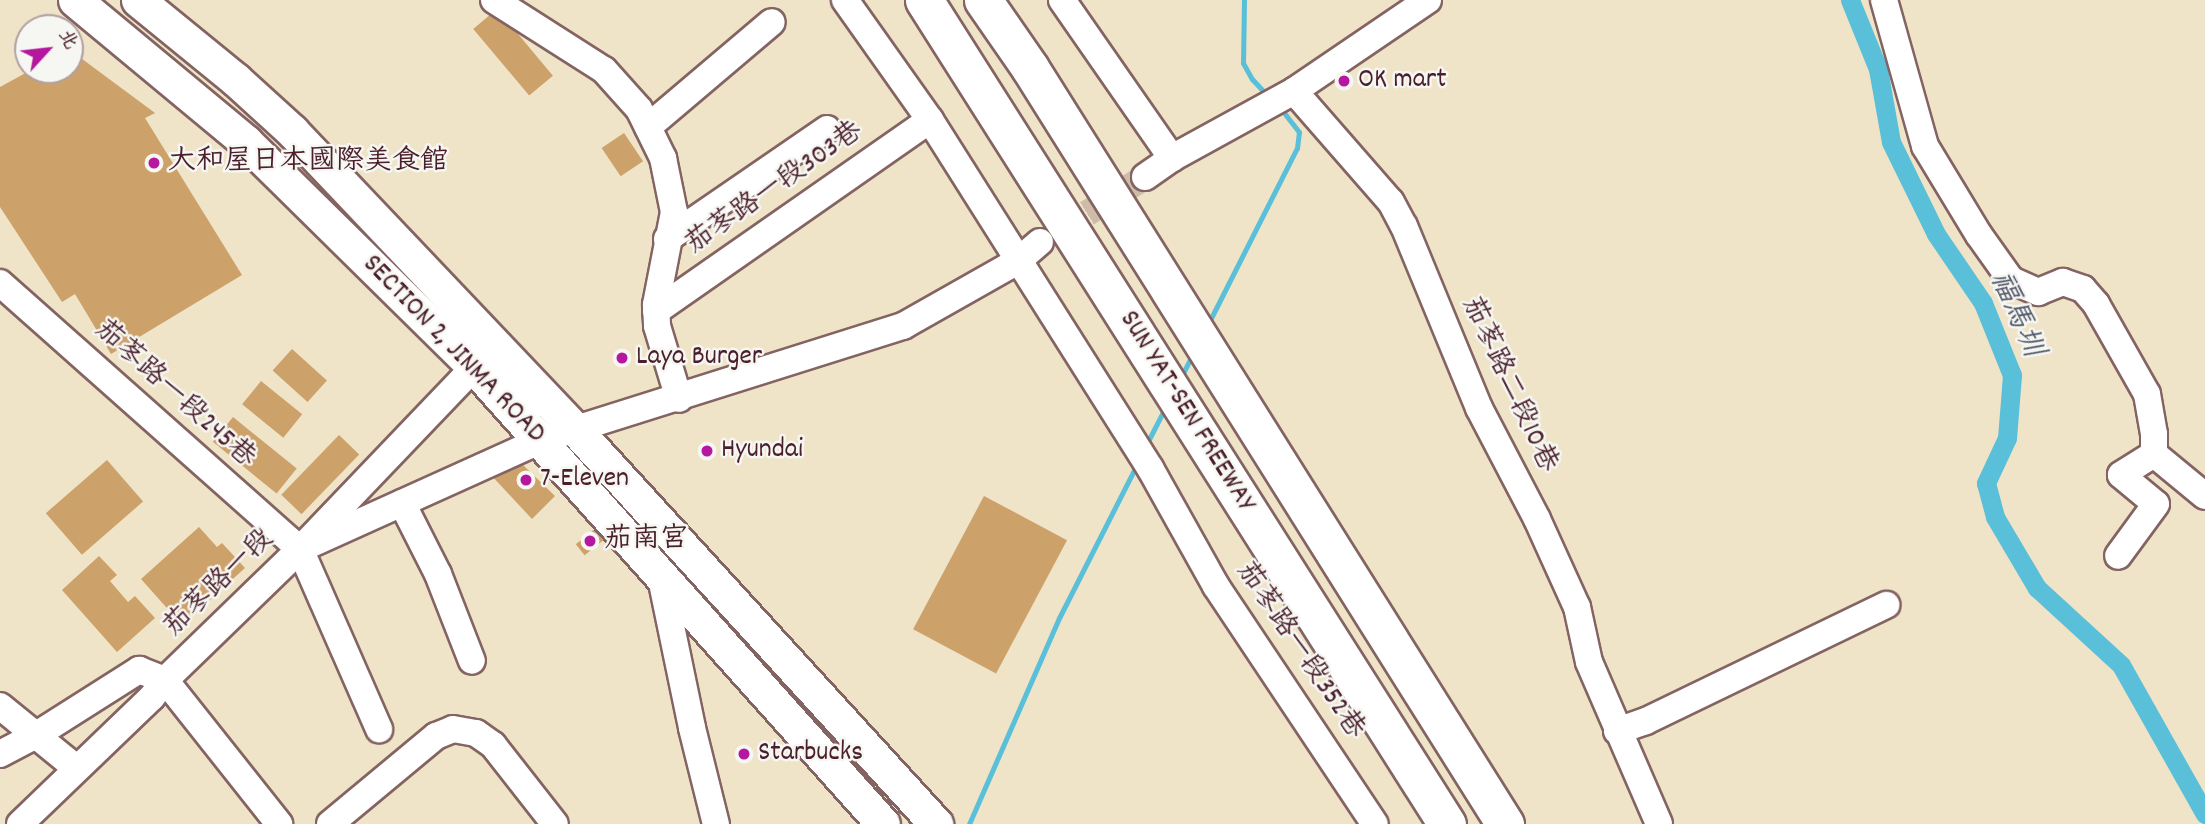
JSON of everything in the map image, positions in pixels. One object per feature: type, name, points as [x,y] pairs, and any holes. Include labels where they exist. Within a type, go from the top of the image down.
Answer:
[{"type":"highway","name":"SUN YAT-SEN FREEWAY","points":[[924,0],[1447,824]]},
{"type":"highway","name":"SUN YAT-SEN FREEWAY","points":[[983,0],[1030,68],[1505,824]]},
{"type":"main road","name":"SECTION 2, JINMA ROAD","points":[[75,0],[246,142],[474,367],[660,571],[884,824]]},
{"type":"main road","name":"SECTION 2, JINMA ROAD","points":[[138,0],[236,80],[292,131],[575,428],[936,824]]},
{"type":"street","name":"茄苳路一段303巷","points":[[494,0],[604,70],[639,109],[663,158],[674,212],[656,311],[657,326],[679,399]]},
{"type":"street","name":"茄苳路一段352巷","points":[[845,0],[930,120],[1150,468],[1216,586],[1375,824]]},
{"type":"street","points":[[1062,0],[1172,158]]},
{"type":"street","points":[[1145,177],[1172,158],[1280,98],[1428,0]]},
{"type":"street","points":[[1884,0],[1925,146],[1979,235],[2011,280],[2038,292],[2063,282],[2083,289],[2096,304],[2147,394],[2154,434],[2154,454]]},
{"type":"street","points":[[648,127],[772,22]]},
{"type":"street","name":"茄苳路二段10巷","points":[[1280,98],[1391,202],[1404,226],[1479,408],[1537,519],[1577,607],[1589,662],[1659,824]]},
{"type":"street","name":"茄苳路一段303巷","points":[[656,311],[930,120]]},
{"type":"street","points":[[667,239],[827,129]]},
{"type":"street","name":"茄苳路一段","points":[[139,670],[165,680],[300,550],[541,440],[679,399],[800,356],[903,326],[1018,261],[1040,242]]},
{"type":"street","name":"茄苳路一段245巷","points":[[3,285],[300,550]]},
{"type":"street","points":[[379,729],[300,550],[474,367]]},
{"type":"street","points":[[2154,454],[2205,496]]},
{"type":"street","points":[[2118,556],[2156,504],[2120,475],[2154,454]]},
{"type":"street","points":[[402,503],[438,574],[472,662]]},
{"type":"street","points":[[660,571],[691,728],[716,824]]},
{"type":"street","points":[[1617,732],[1646,721],[1886,605]]},
{"type":"street","points":[[0,754],[230,619]]},
{"type":"street","points":[[20,824],[152,697],[165,680],[279,824]]},
{"type":"street","points":[[0,706],[38,734],[76,768]]},
{"type":"street","points":[[330,824],[436,736],[453,729],[476,733],[493,745],[555,824]]},
{"type":"building","points":[[497,9],[553,76],[529,96],[473,29]]},
{"type":"building","points":[[84,60],[155,113],[145,118],[242,275],[111,354],[75,294],[62,302],[0,207],[0,87],[14,79],[14,84],[84,84]]},
{"type":"building","points":[[624,133],[643,161],[621,176],[602,148]]},
{"type":"building","points":[[292,349],[327,380],[308,402],[273,371]]},
{"type":"building","points":[[261,381],[302,414],[283,438],[242,404]]},
{"type":"building","points":[[233,417],[297,469],[277,493],[213,442]]},
{"type":"building","points":[[339,435],[359,454],[301,514],[281,495]]},
{"type":"building","points":[[107,460],[143,502],[82,555],[46,513]]},
{"type":"building","points":[[523,465],[555,496],[532,519],[491,475]]},
{"type":"building","points":[[984,496],[1067,540],[996,673],[913,629]]},
{"type":"building","points":[[199,527],[217,547],[222,543],[245,568],[182,625],[141,579]]},
{"type":"building","name":"茄南宮","points":[[596,528],[605,539],[585,555],[576,544]]},
{"type":"building","points":[[99,556],[117,575],[110,581],[128,602],[135,596],[155,618],[117,652],[62,590]]},
{"type":"waterway","points":[[1244,0],[1243,63],[1252,79],[1268,96]]},
{"type":"waterway","name":"福馬圳","points":[[1850,0],[1878,69],[1891,142],[1936,234],[1983,303],[2012,375],[2007,438],[1986,483],[1995,517],[2037,588],[2121,665],[2205,814]]},
{"type":"waterway","points":[[1207,326],[1297,148],[1299,132],[1280,108]]},
{"type":"waterway","points":[[1180,379],[1193,353]]},
{"type":"waterway","points":[[1145,447],[1166,406]]},
{"type":"waterway","points":[[969,824],[1059,618],[1138,462]]},
{"type":"tunnel","points":[[1054,234],[1145,177]]},
{"type":"place","name":"OK mart","points":[[1344,81]]},
{"type":"place","name":"大和屋日本國際美食館","points":[[154,163]]},
{"type":"place","name":"Laya Burger","points":[[622,358]]},
{"type":"place","name":"Hyundai","points":[[707,451]]},
{"type":"place","name":"7-Eleven","points":[[526,480]]},
{"type":"place","name":"茄南宮","points":[[590,541]]},
{"type":"place","name":"Starbucks","points":[[744,754]]}]
